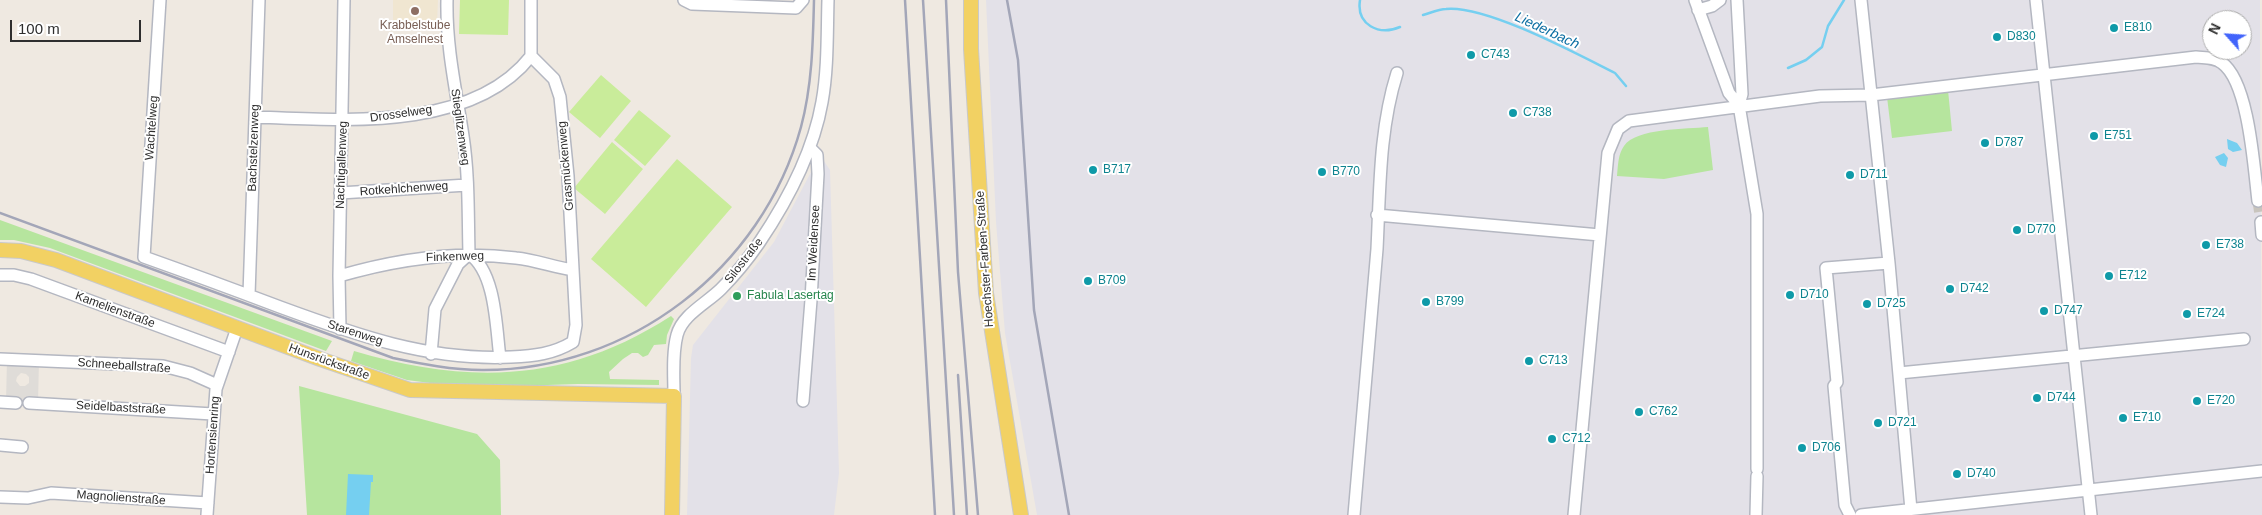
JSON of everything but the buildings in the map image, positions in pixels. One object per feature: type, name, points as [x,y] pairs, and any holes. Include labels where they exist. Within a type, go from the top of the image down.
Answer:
[{"type":"main road","name":"Hoechster-Farben-Straße","points":[[971,0],[971,49],[986,293],[1021,515]]},
{"type":"main road","name":"Hunsrückstraße","points":[[0,250],[38,254],[376,380],[410,390],[674,396]]},
{"type":"main road","name":"Silostraße","points":[[672,515],[674,396]]},
{"type":"street","name":"Wachtelweg","points":[[144,257],[160,0]]},
{"type":"street","name":"Bachstelzenweg","points":[[248,295],[259,0]]},
{"type":"street","name":"Nachtigallenweg","points":[[340,329],[340,193],[344,120],[344,0]]},
{"type":"street","name":"Stieglitzenweg","points":[[447,0],[446,33],[458,104],[468,185],[469,254]]},
{"type":"street","points":[[531,0],[531,56]]},
{"type":"street","points":[[684,0],[692,4],[796,8],[803,0]]},
{"type":"street","name":"Silostraße","points":[[674,396],[676,344],[680,328],[689,317],[720,290],[759,244],[789,192],[810,148],[817,124],[825,76],[828,0]]},
{"type":"street","points":[[1720,0],[1712,6],[1696,5],[1729,93],[1739,105]]},
{"type":"street","points":[[1737,0],[1742,94],[1739,105],[1757,214],[1756,515]]},
{"type":"street","points":[[1862,0],[1889,263],[1911,510]]},
{"type":"street","points":[[2036,0],[2091,515]]},
{"type":"street","name":"Drosselweg","points":[[256,117],[344,120],[389,118],[458,104],[487,92],[522,68],[531,56]]},
{"type":"street","name":"Grasmückenweg","points":[[531,56],[554,80],[560,97],[568,176],[576,326],[573,342]]},
{"type":"street","points":[[1574,515],[1608,153],[1618,129],[1629,121],[1739,105],[1820,96],[1871,95],[2196,57],[2213,58],[2223,63],[2238,87],[2248,123],[2258,201]]},
{"type":"street","points":[[1354,515],[1387,107],[1397,74]]},
{"type":"street","name":"Im Weidensee","points":[[803,401],[812,300],[818,174],[817,155],[810,148]]},
{"type":"street","name":"Rotkehlchenweg","points":[[340,193],[468,185]]},
{"type":"street","points":[[1377,215],[1600,235]]},
{"type":"street","points":[[2261,222],[2262,235]]},
{"type":"street","points":[[431,354],[435,309],[458,264],[469,254],[479,263],[487,278],[500,358]]},
{"type":"street","name":"Finkenweg","points":[[339,276],[384,263],[469,254],[518,258],[573,270]]},
{"type":"street","name":"Starenweg","points":[[144,257],[340,329],[391,345],[431,354],[468,358],[500,358],[558,352],[573,342]]},
{"type":"street","points":[[1850,515],[1845,505],[1834,386],[1837,382],[1826,268],[1889,263]]},
{"type":"street","name":"Kamelienstraße","points":[[0,275],[14,275],[31,279],[229,352]]},
{"type":"street","name":"Hortensienring","points":[[208,509],[213,414],[218,385],[237,328]]},
{"type":"street","points":[[1899,372],[2244,339]]},
{"type":"street","name":"Schneeballstraße","points":[[0,358],[163,366],[190,373],[218,385]]},
{"type":"street","points":[[0,402],[16,403]]},
{"type":"street","name":"Seidelbaststraße","points":[[29,403],[213,414]]},
{"type":"street","points":[[0,445],[22,447]]},
{"type":"street","points":[[1861,515],[2089,492],[2262,471]]},
{"type":"street","name":"Magnolienstraße","points":[[0,497],[34,498],[51,493],[208,509]]},
{"type":"shaded area","name":"Krabbelstube Amselnest","points":[[393,0],[438,0],[437,22],[393,21]]},
{"type":"shaded area","points":[[986,0],[2260,0],[2262,515],[1037,515],[1005,333],[996,222]]},
{"type":"shaded area","points":[[820,155],[830,170],[839,473],[834,515],[687,515],[691,358],[693,345],[774,242]]},
{"type":"shaded area","points":[[7,359],[39,360],[38,403],[6,402]],"holes":[[[21,373],[29,377],[29,383],[25,386],[20,386],[16,381],[17,377]]]},
{"type":"green space","points":[[460,0],[509,0],[508,35],[459,34]]},
{"type":"green space","points":[[601,75],[631,101],[600,138],[569,112]]},
{"type":"green space","points":[[1948,90],[1952,131],[1892,138],[1887,97]]},
{"type":"green space","points":[[639,110],[671,136],[645,166],[614,140]]},
{"type":"green space","points":[[1708,127],[1713,170],[1664,179],[1617,176],[1621,153],[1624,146],[1630,140],[1650,133]]},
{"type":"green space","points":[[612,142],[643,169],[605,214],[574,188]]},
{"type":"green space","points":[[677,159],[732,207],[646,307],[591,259]]},
{"type":"green space","points":[[0,220],[332,341],[326,351],[50,248],[14,240],[0,240]]},
{"type":"green space","points":[[671,316],[674,319],[667,335],[666,344],[654,345],[648,355],[643,357],[638,353],[632,353],[609,372],[610,379],[659,380],[659,385],[578,384],[486,387],[438,384],[407,380],[351,361],[354,351],[397,362],[438,369],[478,373],[517,371],[556,365],[594,355],[632,338]]},
{"type":"green space","points":[[299,386],[477,434],[500,460],[501,515],[307,515]]},
{"type":"water","points":[[2227,139],[2237,143],[2242,150],[2233,152],[2228,149]]},
{"type":"water","points":[[2224,153],[2228,158],[2226,167],[2220,165],[2215,157]]},
{"type":"water","points":[[348,474],[373,475],[369,515],[346,515]]},
{"type":"waterway","name":"Liederbach","points":[[1360,0],[1360,9],[1365,22],[1377,29],[1384,30],[1400,27]]},
{"type":"waterway","name":"Liederbach","points":[[1788,68],[1806,60],[1822,47],[1828,26],[1844,0]]},
{"type":"waterway","name":"Liederbach","points":[[1423,15],[1443,9],[1463,10],[1507,22],[1555,43],[1615,73],[1626,86]]},
{"type":"tunnel","points":[[2258,201],[2261,222]]},
{"type":"railway","points":[[0,213],[393,358],[448,368],[471,370],[536,366],[588,352],[637,331],[682,302],[722,267],[755,225],[782,178],[805,112],[810,80],[814,0]]},
{"type":"railway","points":[[905,0],[935,515]]},
{"type":"railway","points":[[923,0],[954,515]]},
{"type":"railway","points":[[946,0],[958,272],[978,515]]},
{"type":"railway","points":[[1007,0],[1018,60],[1034,310],[1069,515]]},
{"type":"railway","points":[[958,375],[967,515]]},
{"type":"place","name":"Krabbelstube Amselnest","points":[[415,11]]},
{"type":"place","name":"E810","points":[[2114,28]]},
{"type":"place","name":"D830","points":[[1997,37]]},
{"type":"place","name":"C743","points":[[1471,55]]},
{"type":"place","name":"C738","points":[[1513,113]]},
{"type":"place","name":"E751","points":[[2094,136]]},
{"type":"place","name":"D787","points":[[1985,143]]},
{"type":"place","name":"B717","points":[[1093,170]]},
{"type":"place","name":"B770","points":[[1322,172]]},
{"type":"place","name":"D711","points":[[1850,175]]},
{"type":"place","name":"D770","points":[[2017,230]]},
{"type":"place","name":"E738","points":[[2206,245]]},
{"type":"place","name":"E712","points":[[2109,276]]},
{"type":"place","name":"B709","points":[[1088,281]]},
{"type":"place","name":"D742","points":[[1950,289]]},
{"type":"place","name":"D710","points":[[1790,295]]},
{"type":"place","name":"Fabula Lasertag","points":[[737,296]]},
{"type":"place","name":"B799","points":[[1426,302]]},
{"type":"place","name":"D725","points":[[1867,304]]},
{"type":"place","name":"D747","points":[[2044,311]]},
{"type":"place","name":"E724","points":[[2187,314]]},
{"type":"place","name":"C713","points":[[1529,361]]},
{"type":"place","name":"D744","points":[[2037,398]]},
{"type":"place","name":"E720","points":[[2197,401]]},
{"type":"place","name":"C762","points":[[1639,412]]},
{"type":"place","name":"E710","points":[[2123,418]]},
{"type":"place","name":"D721","points":[[1878,423]]},
{"type":"place","name":"C712","points":[[1552,439]]},
{"type":"place","name":"D706","points":[[1802,448]]},
{"type":"place","name":"D740","points":[[1957,474]]}]
